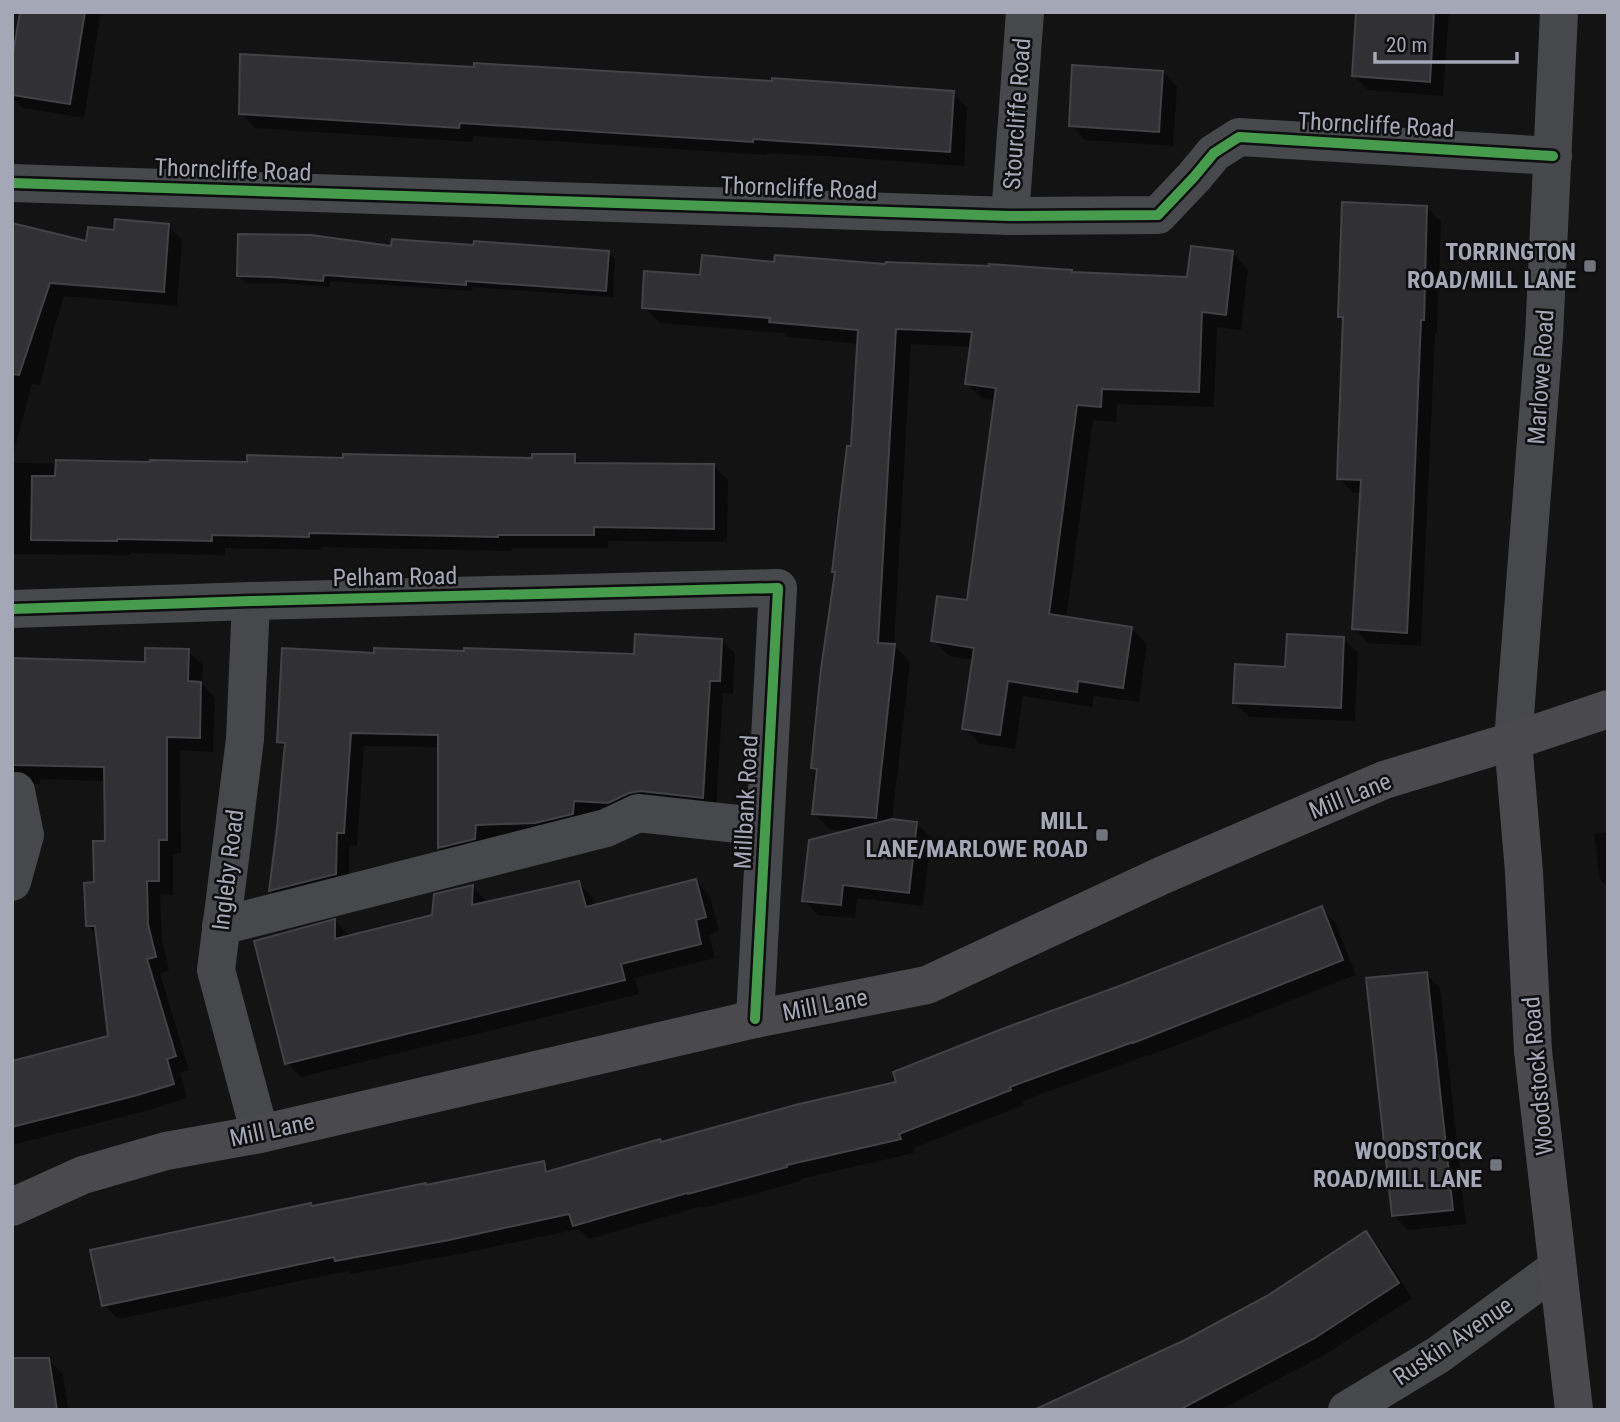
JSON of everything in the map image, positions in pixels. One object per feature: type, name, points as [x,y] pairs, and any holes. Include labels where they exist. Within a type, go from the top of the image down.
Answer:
[{"type":"main road","name":"Mill Lane","points":[[12,1207],[83,1175],[166,1151],[260,1134],[755,1019],[927,985],[1163,875],[1384,780],[1608,709]]},
{"type":"main road","name":"Woodstock Road","points":[[1513,741],[1524,872],[1533,1051],[1574,1410]]},
{"type":"street","name":"Stourcliffe Road","points":[[1010,216],[1025,12]]},
{"type":"street","name":"Marlowe Road","points":[[1513,741],[1544,337],[1559,12]]},
{"type":"street","name":"Thorncliffe Road","points":[[12,183],[1010,216],[1158,215],[1214,153],[1239,137],[1553,156]]},
{"type":"street","name":"Pelham Road","points":[[12,610],[251,601],[778,588]]},
{"type":"street","name":"Millbank Road","points":[[755,1019],[778,588]]},
{"type":"street","name":"Ingleby Road","points":[[251,601],[245,738],[216,970],[260,1134]]},
{"type":"street","points":[[12,882],[25,835],[16,791]]},
{"type":"street","points":[[221,926],[606,828],[638,813],[765,827]]},
{"type":"street","name":"Ruskin Avenue","points":[[1347,1410],[1438,1355],[1557,1268]]},
{"type":"building","points":[[20,12],[85,12],[70,104],[12,95],[12,60]]},
{"type":"building","points":[[1356,12],[1434,12],[1430,82],[1352,76]]},
{"type":"building","points":[[240,54],[474,67],[474,63],[772,81],[772,78],[954,91],[950,152],[460,123],[459,128],[239,114]]},
{"type":"building","points":[[1072,65],[1163,71],[1159,132],[1069,126]]},
{"type":"building","points":[[1342,202],[1427,206],[1424,320],[1421,320],[1407,633],[1352,629],[1361,480],[1337,479],[1343,317],[1338,317]]},
{"type":"building","points":[[115,219],[169,224],[164,292],[50,283],[19,375],[12,374],[12,223],[86,241],[88,227],[114,230]]},
{"type":"building","points":[[238,234],[311,235],[391,246],[392,239],[473,245],[474,241],[609,251],[606,291],[324,275],[323,281],[237,276]]},
{"type":"building","points":[[1191,246],[1233,251],[1226,315],[1202,312],[1199,392],[1102,389],[1101,407],[1077,405],[1049,614],[1132,627],[1123,688],[1078,681],[1077,692],[1008,681],[1000,735],[962,729],[974,648],[931,641],[937,596],[967,600],[996,388],[965,384],[972,332],[896,329],[878,643],[895,644],[876,818],[812,814],[817,769],[811,768],[847,446],[851,446],[858,330],[769,322],[770,318],[642,308],[644,271],[700,275],[702,255],[774,262],[775,255],[885,264],[989,264],[1072,272],[1187,277]]},
{"type":"building","points":[[343,454],[532,458],[532,454],[575,454],[575,463],[714,464],[714,529],[594,527],[594,535],[498,537],[309,533],[309,537],[212,535],[212,541],[31,540],[32,476],[55,476],[56,460],[247,462],[247,455],[343,458]]},
{"type":"building","points":[[635,634],[722,639],[720,681],[710,681],[703,798],[640,791],[608,803],[574,801],[573,814],[535,823],[476,825],[475,839],[438,848],[438,735],[351,733],[344,833],[337,833],[336,874],[269,891],[285,743],[277,742],[282,648],[374,653],[374,648],[464,651],[464,648],[634,654]]},
{"type":"building","points":[[1287,634],[1344,637],[1341,708],[1233,703],[1235,664],[1285,667]]},
{"type":"building","points":[[145,648],[189,649],[188,681],[201,682],[200,738],[167,737],[167,840],[159,840],[159,881],[147,881],[148,924],[156,957],[147,959],[176,1056],[167,1059],[174,1084],[12,1127],[12,1061],[108,1036],[95,926],[86,926],[84,883],[94,882],[93,841],[105,841],[104,767],[12,765],[12,658],[145,662]]},
{"type":"building","points":[[892,819],[917,822],[909,893],[843,885],[841,905],[802,901],[809,840]]},
{"type":"building","points":[[696,879],[706,917],[696,920],[701,944],[621,964],[625,980],[285,1064],[254,941],[335,919],[335,939],[432,915],[434,894],[473,885],[472,905],[579,881],[586,907]]},
{"type":"building","points":[[1322,906],[1343,960],[1133,1043],[1010,1087],[1011,1090],[899,1134],[901,1139],[787,1165],[573,1226],[569,1214],[335,1261],[334,1257],[102,1306],[90,1250],[311,1203],[312,1206],[544,1161],[546,1172],[660,1139],[661,1142],[799,1104],[896,1082],[893,1072]]},
{"type":"building","points":[[1427,972],[1453,1210],[1392,1216],[1366,978]]},
{"type":"building","points":[[1366,1231],[1399,1283],[1315,1338],[1179,1410],[1034,1410],[1187,1339],[1267,1296]]},
{"type":"building","points":[[12,1358],[49,1358],[57,1410],[12,1410]]},
{"type":"cycle path","points":[[12,183],[1010,216],[1158,215],[1214,153],[1239,137],[1553,156]]},
{"type":"cycle path","points":[[12,609],[778,588],[755,1019]]},
{"type":"place","name":"TORRINGTON ROAD/MILL LANE","points":[[1590,266]]},
{"type":"place","name":"MILL LANE/MARLOWE ROAD","points":[[1102,835]]},
{"type":"place","name":"WOODSTOCK ROAD/MILL LANE","points":[[1496,1165]]}]
